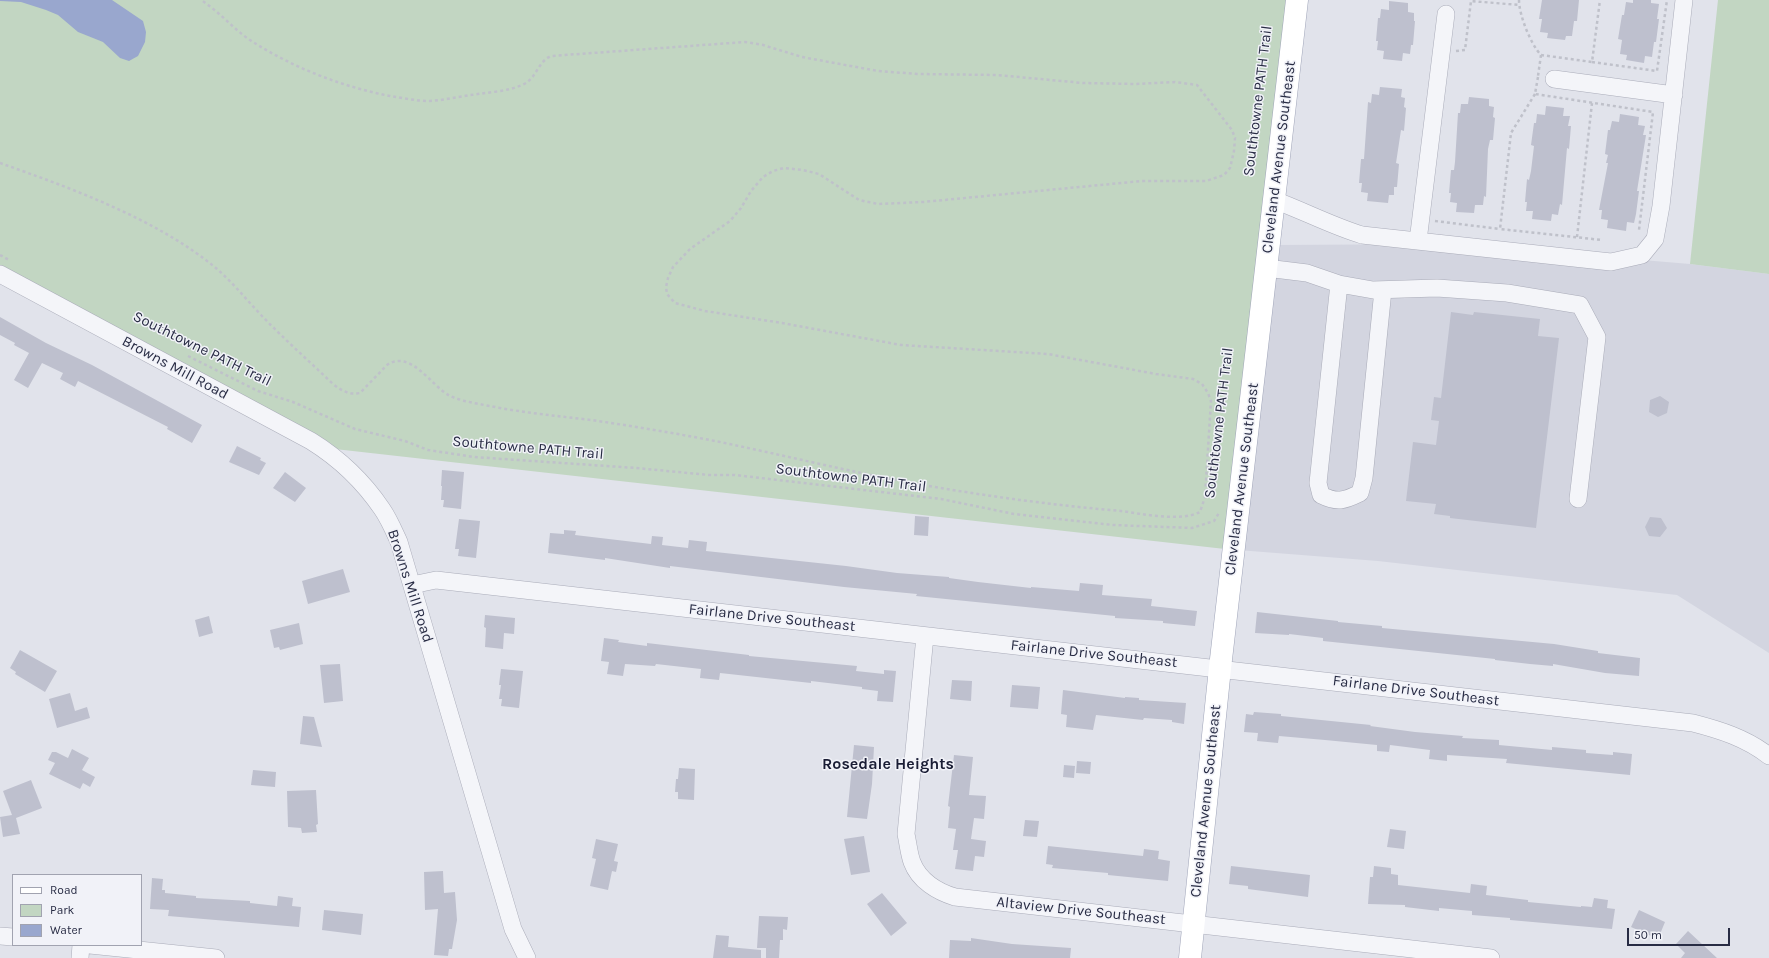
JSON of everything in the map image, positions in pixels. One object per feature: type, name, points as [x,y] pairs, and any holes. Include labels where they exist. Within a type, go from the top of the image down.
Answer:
[{"type":"main road","name":"Cleveland Avenue Southeast","points":[[1190,958],[1220,668],[1296,0]]},
{"type":"street","points":[[1274,200],[1300,210],[1336,227],[1362,236],[1612,262],[1642,255],[1655,239],[1661,206],[1684,0]]},
{"type":"street","points":[[1418,241],[1446,14]]},
{"type":"street","points":[[1546,78],[1674,95]]},
{"type":"street","points":[[1266,268],[1306,273],[1339,284],[1373,290],[1437,288],[1507,293],[1580,305],[1597,337],[1578,499]]},
{"type":"street","name":"Browns Mill Road","points":[[0,274],[312,441],[332,454],[360,480],[383,510],[399,542],[513,929],[527,958]]},
{"type":"street","points":[[1339,284],[1318,483],[1321,495],[1332,500],[1346,500],[1360,493],[1364,478],[1383,290]]},
{"type":"street","name":"Fairlane Drive Southeast","points":[[412,585],[436,580],[1220,668],[1692,723],[1725,731],[1758,747],[1769,756]]},
{"type":"street","name":"Altaview Drive Southeast","points":[[925,636],[906,834],[912,864],[926,882],[941,893],[955,897],[1490,958]]},
{"type":"street","points":[[0,936],[12,937]]},
{"type":"street","points":[[80,958],[81,946]]},
{"type":"street","points":[[100,946],[216,958]]},
{"type":"path","points":[[0,163],[93,198],[161,230],[183,243],[234,284],[262,315],[322,374],[345,393],[360,393],[387,365],[392,362],[400,361],[414,366],[450,396],[518,412],[593,421],[715,441],[877,476],[960,491],[1094,509],[1168,516],[1194,515],[1200,512],[1205,496],[1211,401],[1202,384],[1193,379],[1156,374],[1048,354],[901,344],[782,323],[704,312],[675,303],[667,294],[666,287],[668,278],[674,267],[690,249],[730,221],[763,177],[773,171],[784,168],[803,170],[819,174],[859,200],[878,204],[931,201],[1142,181],[1206,182],[1217,178],[1224,175],[1230,168],[1233,160],[1235,138],[1232,130],[1197,85],[1175,82],[1136,84],[1091,83],[997,74],[918,74],[878,71],[802,57],[774,48],[745,42],[551,56],[541,63],[531,80],[524,85],[510,89],[428,101],[400,98],[348,86],[286,60],[251,41],[213,8],[201,0]]},
{"type":"path","points":[[1500,229],[1511,133],[1546,78],[1541,55],[1533,45],[1519,5],[1519,0]]},
{"type":"path","points":[[1592,62],[1600,0]]},
{"type":"path","points":[[1541,55],[1657,71],[1667,0]]},
{"type":"path","points":[[1453,52],[1465,50],[1471,1],[1519,5]]},
{"type":"path","points":[[1535,94],[1653,112],[1639,230]]},
{"type":"path","points":[[1577,237],[1592,103]]},
{"type":"path","points":[[1434,220],[1602,240]]},
{"type":"path","points":[[0,255],[13,262]]},
{"type":"path","name":"Southtowne PATH Trail","points":[[187,356],[258,391],[293,402],[355,429],[404,441],[428,450],[474,457],[708,475],[735,475],[941,499],[1014,514],[1113,526],[1192,528],[1214,521],[1220,508]]},
{"type":"shaded area","points":[[1452,244],[1690,264],[1769,274],[1769,653],[1677,595],[1378,561],[1225,549],[1274,245]]},
{"type":"green space","points":[[0,0],[1302,0],[1225,549],[326,448],[0,272]]},
{"type":"green space","points":[[1718,0],[1769,0],[1769,274],[1690,264]]},
{"type":"water","points":[[0,0],[112,0],[143,21],[146,32],[145,42],[138,56],[129,61],[120,58],[103,42],[78,32],[58,15],[21,2]]},
{"type":"building","points":[[1542,0],[1579,0],[1577,21],[1574,21],[1572,36],[1566,36],[1565,40],[1547,38],[1548,33],[1540,32],[1542,19],[1539,19]]},
{"type":"building","points":[[1633,0],[1651,0],[1651,3],[1659,4],[1656,42],[1654,42],[1652,57],[1645,56],[1644,63],[1626,60],[1627,55],[1620,54],[1622,40],[1618,39],[1622,15],[1624,15],[1626,2],[1633,3]]},
{"type":"building","points":[[1389,1],[1408,3],[1408,12],[1414,13],[1415,21],[1413,45],[1411,45],[1410,54],[1403,53],[1402,61],[1383,59],[1384,51],[1377,50],[1378,41],[1376,41],[1378,18],[1380,18],[1381,9],[1389,10]]},
{"type":"building","points":[[1380,87],[1402,89],[1401,97],[1405,98],[1404,107],[1406,108],[1404,131],[1401,130],[1396,163],[1399,164],[1397,187],[1394,187],[1394,195],[1389,195],[1388,203],[1367,201],[1368,193],[1361,192],[1362,183],[1359,183],[1361,159],[1364,159],[1368,102],[1371,103],[1372,94],[1379,95]]},
{"type":"building","points":[[1469,97],[1489,99],[1489,106],[1494,107],[1493,117],[1495,118],[1493,140],[1490,140],[1488,149],[1486,197],[1484,196],[1483,205],[1475,205],[1474,213],[1456,212],[1457,203],[1450,202],[1451,193],[1449,193],[1451,170],[1454,170],[1455,162],[1458,113],[1460,113],[1461,104],[1468,104]]},
{"type":"building","points":[[1546,106],[1564,108],[1563,116],[1570,116],[1568,126],[1571,126],[1569,149],[1567,148],[1562,205],[1560,204],[1558,215],[1552,214],[1551,221],[1532,219],[1533,211],[1526,211],[1527,202],[1525,202],[1527,179],[1529,180],[1531,171],[1534,146],[1531,145],[1534,123],[1536,123],[1537,114],[1545,115]]},
{"type":"building","points":[[1620,114],[1639,117],[1638,125],[1645,126],[1643,135],[1646,135],[1637,191],[1639,191],[1636,214],[1634,223],[1627,222],[1626,231],[1607,228],[1608,220],[1601,219],[1602,210],[1599,210],[1608,163],[1606,163],[1608,155],[1605,154],[1608,130],[1610,130],[1612,121],[1619,122]]},
{"type":"building","points":[[1451,312],[1473,315],[1474,312],[1540,319],[1538,336],[1559,338],[1536,528],[1450,518],[1450,516],[1434,514],[1436,504],[1406,501],[1413,442],[1436,445],[1439,421],[1431,420],[1434,397],[1441,398]]},
{"type":"building","points":[[0,317],[46,343],[92,365],[202,425],[192,443],[167,429],[168,427],[78,381],[75,387],[60,379],[63,373],[42,363],[28,388],[14,380],[29,353],[0,335]]},
{"type":"building","points":[[1660,396],[1669,402],[1667,413],[1658,417],[1649,412],[1650,400]]},
{"type":"building","points":[[237,446],[261,458],[260,460],[266,463],[259,475],[229,462]]},
{"type":"building","points":[[442,470],[464,472],[461,509],[443,507],[444,500],[441,500]]},
{"type":"building","points":[[285,472],[306,488],[295,502],[273,488]]},
{"type":"building","points":[[915,516],[929,517],[928,536],[914,535]]},
{"type":"building","points":[[1650,517],[1661,518],[1667,528],[1660,537],[1649,536],[1645,527]]},
{"type":"building","points":[[459,519],[480,521],[476,558],[458,556],[459,549],[455,549]]},
{"type":"building","points":[[564,530],[576,531],[575,535],[651,544],[652,536],[663,537],[662,545],[688,548],[689,540],[707,542],[706,551],[897,573],[949,577],[1031,588],[1079,591],[1080,583],[1103,585],[1102,595],[1152,599],[1151,606],[1197,611],[1195,626],[1163,623],[1163,621],[1115,618],[1115,616],[916,596],[917,594],[844,587],[670,566],[670,568],[605,558],[605,560],[548,553],[550,533],[564,534]]},
{"type":"building","points":[[343,569],[350,592],[308,604],[302,581]]},
{"type":"building","points":[[1257,612],[1382,626],[1382,628],[1554,644],[1598,651],[1598,653],[1640,658],[1639,676],[1605,673],[1553,664],[1553,666],[1530,664],[1323,641],[1323,638],[1289,634],[1255,633]]},
{"type":"building","points":[[485,615],[515,618],[514,634],[504,633],[503,649],[485,647]]},
{"type":"building","points":[[209,616],[213,633],[199,637],[195,620]]},
{"type":"building","points":[[299,623],[303,644],[280,650],[279,647],[274,648],[270,630]]},
{"type":"building","points":[[604,638],[619,640],[618,642],[647,646],[647,643],[749,656],[857,666],[856,671],[884,674],[884,670],[896,671],[893,702],[877,701],[878,691],[862,689],[862,687],[720,673],[719,680],[700,678],[701,669],[656,664],[655,666],[625,664],[623,676],[607,674],[609,662],[601,661]]},
{"type":"building","points":[[20,650],[57,671],[45,692],[15,674],[16,672],[10,668]]},
{"type":"building","points":[[340,664],[343,701],[324,703],[320,665]]},
{"type":"building","points":[[501,669],[523,671],[519,708],[501,706],[502,699],[499,699],[501,685],[499,685]]},
{"type":"building","points":[[952,680],[972,681],[971,701],[950,699]]},
{"type":"building","points":[[1012,685],[1040,687],[1038,709],[1010,707]]},
{"type":"building","points":[[1063,690],[1125,698],[1139,698],[1139,700],[1186,703],[1184,724],[1172,722],[1172,720],[1144,718],[1143,720],[1096,715],[1093,730],[1066,727],[1067,715],[1061,714]]},
{"type":"building","points":[[70,693],[75,711],[87,707],[90,718],[57,728],[49,699]]},
{"type":"building","points":[[1254,712],[1371,725],[1370,726],[1415,732],[1463,736],[1462,738],[1499,740],[1499,745],[1552,750],[1552,747],[1586,750],[1586,753],[1613,755],[1613,752],[1632,754],[1630,775],[1506,763],[1507,759],[1447,755],[1447,761],[1429,759],[1430,750],[1390,745],[1389,752],[1377,751],[1377,745],[1279,736],[1278,743],[1257,741],[1258,733],[1244,732],[1246,714],[1253,715]]},
{"type":"building","points":[[303,716],[314,717],[322,747],[300,744]]},
{"type":"building","points":[[854,745],[874,747],[872,784],[867,819],[847,817]]},
{"type":"building","points":[[72,749],[89,758],[82,770],[95,777],[90,787],[83,783],[80,789],[49,774],[55,763],[48,760],[52,752],[56,752],[68,758]]},
{"type":"building","points":[[954,755],[973,757],[969,795],[986,796],[984,819],[974,818],[971,839],[986,841],[984,857],[975,856],[973,871],[955,869],[958,850],[953,850],[956,829],[948,828],[950,807],[948,806]]},
{"type":"building","points":[[1077,761],[1091,762],[1090,774],[1076,773]]},
{"type":"building","points":[[1064,765],[1075,766],[1074,778],[1063,777]]},
{"type":"building","points":[[679,768],[695,769],[694,800],[678,799],[678,792],[675,792]]},
{"type":"building","points":[[253,770],[276,772],[275,787],[251,785]]},
{"type":"building","points":[[31,780],[42,808],[16,818],[20,834],[3,837],[0,817],[12,815],[3,791]]},
{"type":"building","points":[[316,790],[317,832],[302,833],[301,828],[288,827],[287,791]]},
{"type":"building","points":[[1025,820],[1039,821],[1037,837],[1023,836]]},
{"type":"building","points":[[1390,829],[1406,831],[1404,849],[1387,847]]},
{"type":"building","points":[[864,836],[870,872],[851,875],[844,839]]},
{"type":"building","points":[[596,839],[618,844],[614,861],[618,862],[616,872],[612,871],[608,890],[590,886],[596,859],[592,858]]},
{"type":"building","points":[[1048,846],[1143,856],[1144,849],[1159,851],[1158,859],[1170,861],[1168,881],[1108,875],[1108,873],[1052,868],[1053,865],[1046,864]]},
{"type":"building","points":[[1231,866],[1310,875],[1308,897],[1248,889],[1248,886],[1229,884]]},
{"type":"building","points":[[1374,866],[1391,868],[1391,874],[1398,875],[1398,885],[1470,893],[1471,884],[1487,886],[1486,895],[1528,900],[1528,902],[1581,907],[1592,907],[1594,898],[1608,900],[1607,908],[1615,909],[1612,929],[1510,920],[1510,918],[1472,915],[1472,911],[1439,908],[1439,911],[1405,907],[1405,905],[1368,904],[1370,877],[1373,877]]},
{"type":"building","points":[[443,871],[444,893],[455,892],[457,920],[452,949],[449,949],[448,956],[434,955],[438,909],[425,910],[424,872]]},
{"type":"building","points":[[152,878],[163,879],[162,890],[165,890],[165,893],[196,896],[196,898],[250,901],[250,903],[277,906],[278,896],[293,898],[292,906],[301,907],[299,927],[168,916],[169,910],[150,909]]},
{"type":"building","points":[[882,893],[907,923],[891,936],[867,904]]},
{"type":"building","points":[[324,910],[363,914],[361,935],[322,930]]},
{"type":"building","points":[[1639,910],[1665,922],[1658,939],[1631,927]]},
{"type":"building","points":[[759,916],[788,917],[787,930],[783,929],[783,940],[780,940],[779,958],[766,958],[766,948],[757,948]]},
{"type":"building","points":[[1688,931],[1717,958],[1681,958],[1685,953],[1676,944]]},
{"type":"building","points":[[716,935],[729,936],[728,947],[761,950],[761,958],[713,958]]},
{"type":"building","points":[[971,938],[1012,944],[1071,948],[1070,958],[949,958],[950,940],[971,941]]},
{"type":"district","name":"Rosedale Heights","points":[[888,764]]}]
